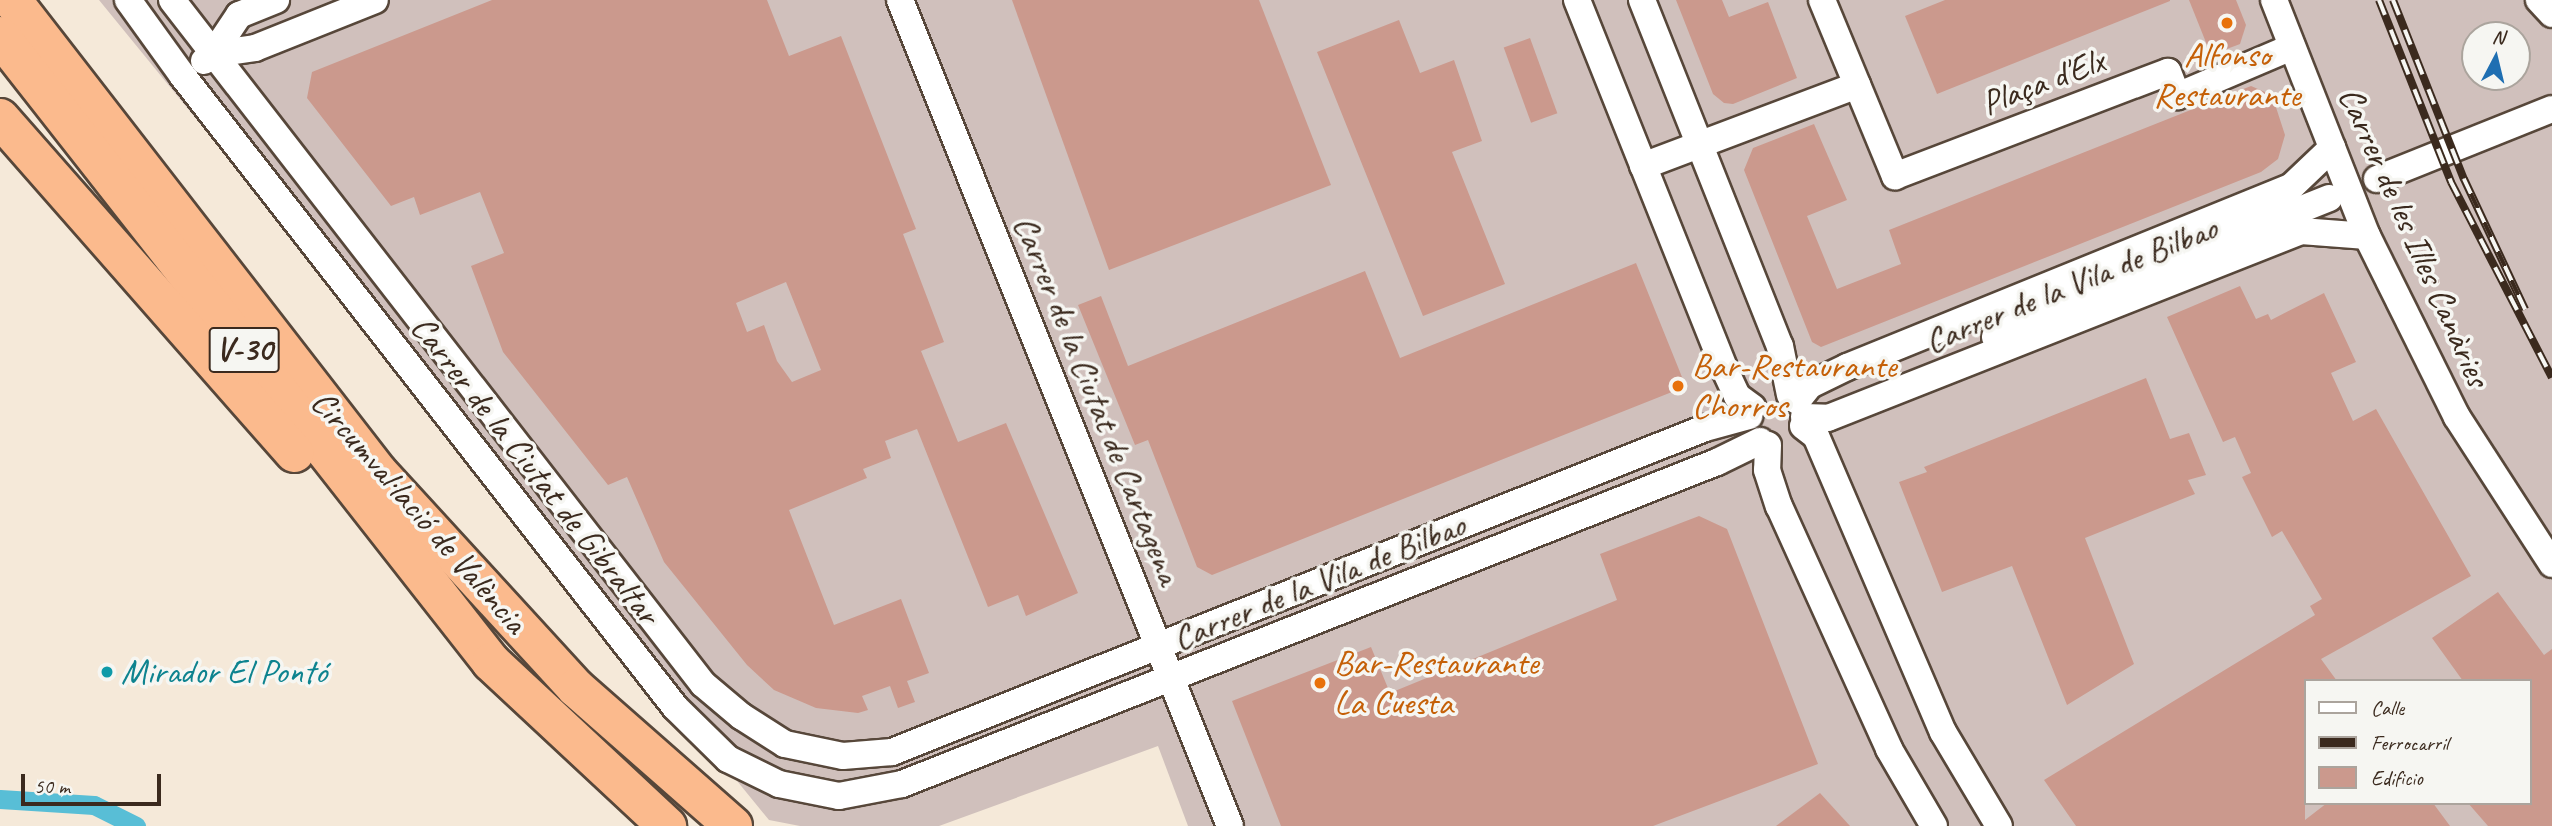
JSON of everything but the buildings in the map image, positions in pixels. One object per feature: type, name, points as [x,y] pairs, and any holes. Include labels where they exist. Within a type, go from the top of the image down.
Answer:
[{"type":"highway","name":"Circumval·lació de València","points":[[12,0],[378,472],[576,688],[733,826]]},
{"type":"highway","name":"Circumval·lació de València","points":[[0,36],[491,662],[667,826]]},
{"type":"highway","points":[[0,118],[448,629],[491,662]]},
{"type":"street","name":"Carrer de la Ciutat de Gibraltar","points":[[128,0],[182,75],[675,707],[728,759],[779,784],[839,796],[902,784]]},
{"type":"street","name":"Carrer de la Ciutat de Gibraltar","points":[[172,0],[703,684],[741,716],[785,744],[844,756],[892,752]]},
{"type":"street","points":[[182,75],[213,54],[239,15],[276,0]]},
{"type":"street","points":[[213,54],[255,48],[375,0]]},
{"type":"street","name":"Carrer de la Ciutat de Cartagena","points":[[900,0],[1230,826]]},
{"type":"street","points":[[1577,0],[1724,368],[1737,396],[1750,412],[1764,443],[1767,470],[1779,506],[1889,749],[1934,826]]},
{"type":"street","points":[[1643,0],[1780,345],[1799,410],[1816,436],[1943,732],[1998,826]]},
{"type":"street","name":"Plaça d'Elx","points":[[1822,0],[1895,176],[2168,72],[2177,96],[2292,47]]},
{"type":"street","name":"Carrer de les Illes Canàries","points":[[2274,0],[2367,236],[2457,417],[2552,564]]},
{"type":"street","points":[[2539,0],[2552,14]]},
{"type":"street","points":[[1643,166],[1857,85]]},
{"type":"street","points":[[2377,179],[2552,109]]},
{"type":"street","name":"Carrer de la Vila de Bilbao","points":[[902,784],[1764,443],[1786,445],[1810,385],[1882,352],[2291,187],[2332,148]]},
{"type":"street","points":[[1899,390],[2032,317],[2329,198]]},
{"type":"street","name":"Carrer de la Vila de Bilbao","points":[[892,752],[1750,412],[1773,392],[1799,410],[1828,418],[2301,231],[2367,236]]},
{"type":"street","points":[[1882,352],[2032,317]]},
{"type":"shaded area","points":[[99,0],[2552,0],[2552,826],[1188,826],[1158,746],[939,826],[800,826],[769,820]]},
{"type":"waterway","points":[[0,799],[94,805],[136,826]]},
{"type":"railway","points":[[2379,0],[2451,182],[2552,378]]},
{"type":"railway","points":[[2393,0],[2464,179],[2525,309]]},
{"type":"place","name":"Alfonso Restaurante","points":[[2227,23]]},
{"type":"place","name":"Bar-Restaurante Chorros","points":[[1678,386]]},
{"type":"place","name":"Mirador El Pontó","points":[[107,672]]},
{"type":"place","name":"Bar-Restaurante La Cuesta","points":[[1320,683]]}]
